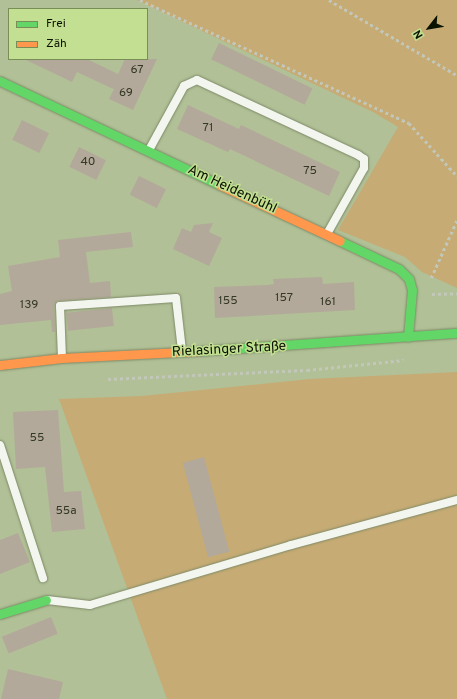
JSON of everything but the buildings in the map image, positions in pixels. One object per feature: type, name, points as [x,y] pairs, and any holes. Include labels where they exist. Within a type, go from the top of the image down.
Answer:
[{"type":"street","name":"Am Heidenbühl","points":[[0,81],[399,269],[409,279],[412,290],[408,337]]},
{"type":"street","name":"Rielasinger Straße","points":[[0,365],[62,358],[183,352],[457,333]]},
{"type":"street","points":[[0,614],[46,600]]},
{"type":"lane","points":[[148,151],[184,86],[197,80],[358,155],[364,159],[364,168],[326,235]]},
{"type":"lane","points":[[62,358],[60,306],[176,298],[183,352]]},
{"type":"lane","points":[[0,445],[43,578]]},
{"type":"lane","points":[[46,600],[90,605],[291,545],[457,500]]},
{"type":"path","points":[[140,0],[409,123],[457,176]]},
{"type":"path","points":[[329,0],[457,75]]},
{"type":"shaded area","points":[[137,0],[457,0],[457,288],[422,272],[405,257],[338,230],[398,127],[373,112]]},
{"type":"shaded area","points":[[457,372],[457,699],[167,699],[59,399],[142,396],[310,379]]},
{"type":"traffic: fast","points":[[0,81],[220,185]]},
{"type":"traffic: fast","points":[[340,241],[399,269],[409,279],[412,290],[408,337]]},
{"type":"traffic: fast","points":[[198,351],[457,333]]},
{"type":"traffic: fast","points":[[0,614],[46,600]]},
{"type":"traffic: slow","points":[[220,185],[340,241]]},
{"type":"traffic: slow","points":[[0,365],[62,358],[198,351]]}]
